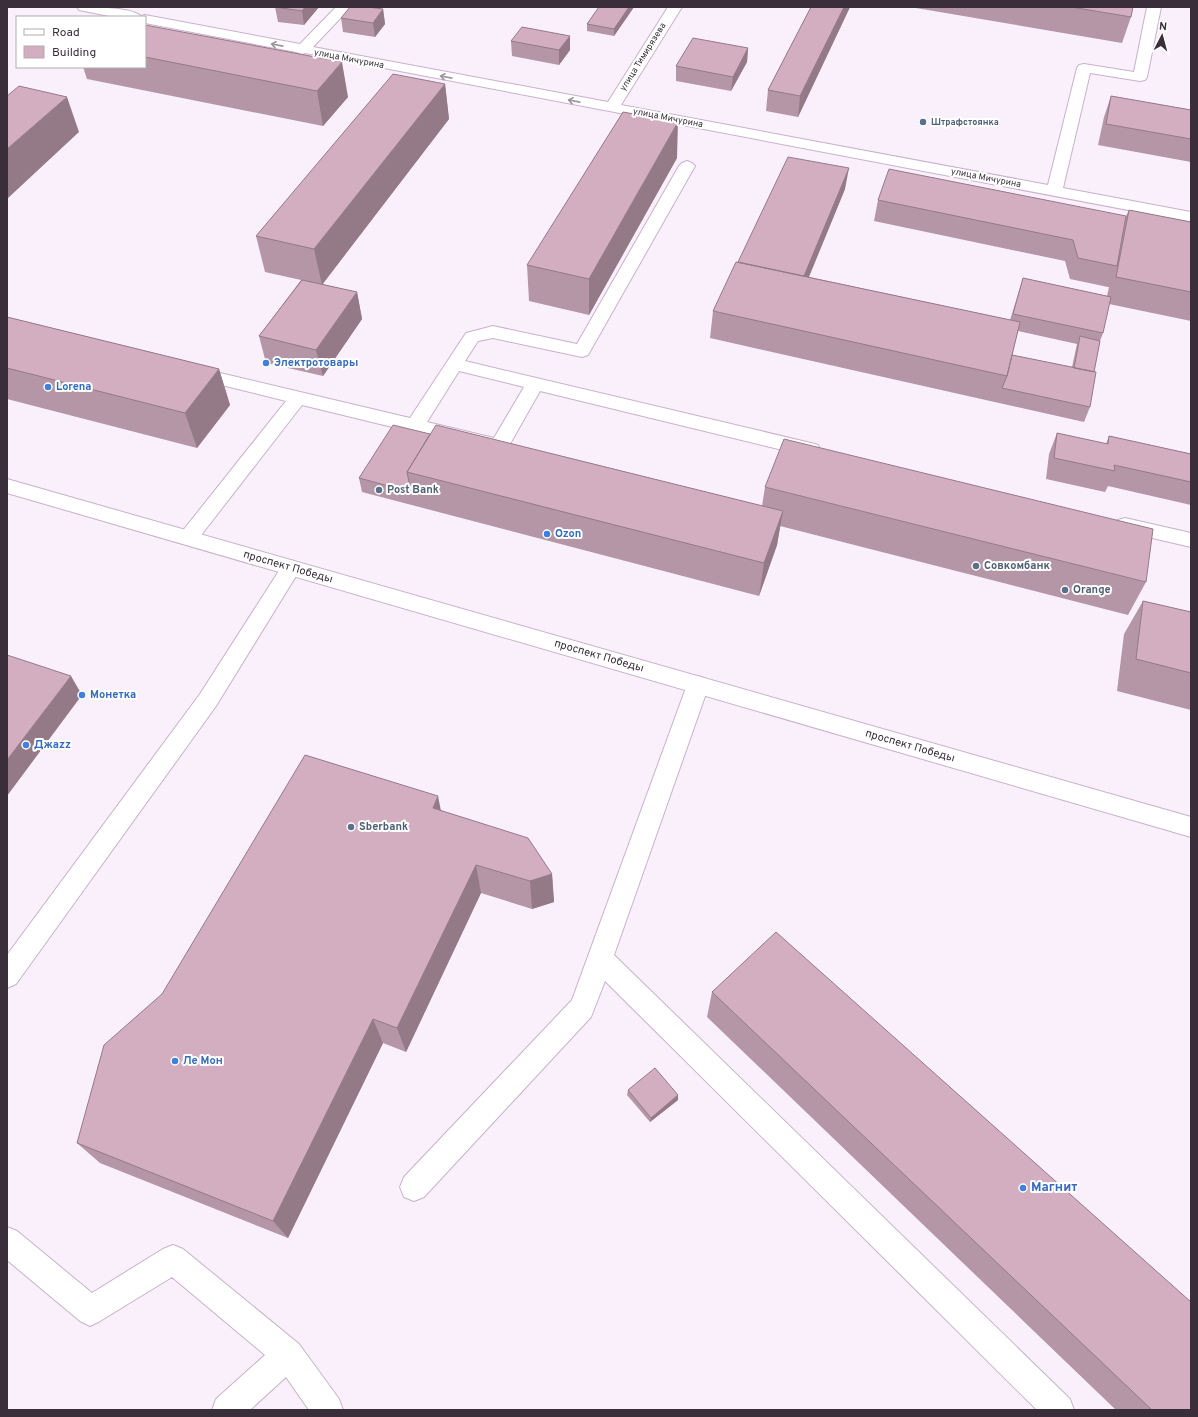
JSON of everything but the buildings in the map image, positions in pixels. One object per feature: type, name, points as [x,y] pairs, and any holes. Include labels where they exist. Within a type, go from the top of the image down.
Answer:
[{"type":"street","points":[[84,7],[130,16]]},
{"type":"street","points":[[302,50],[344,7]]},
{"type":"street","name":"улица Тимирязева","points":[[612,108],[675,7]]},
{"type":"street","points":[[1054,191],[1084,68],[1140,77],[1154,7]]},
{"type":"street","name":"улица Мичурина","points":[[146,19],[302,50],[1191,217]]},
{"type":"street","points":[[401,82],[411,70]]},
{"type":"street","points":[[415,426],[472,336],[493,332],[582,351],[687,166]]},
{"type":"street","points":[[454,364],[828,454]]},
{"type":"street","points":[[183,370],[499,446],[535,383]]},
{"type":"street","points":[[188,538],[298,398]]},
{"type":"street","name":"проспект Победы","points":[[7,486],[1191,827]]},
{"type":"street","points":[[1106,520],[1191,540]]},
{"type":"street","points":[[7,976],[208,700],[291,568]]},
{"type":"street","points":[[414,1187],[582,1008],[698,685]]},
{"type":"street","points":[[600,959],[1059,1410]]},
{"type":"street","points":[[7,1241],[90,1311],[173,1259],[288,1355],[328,1410]]},
{"type":"street","points":[[227,1410],[288,1355]]},
{"type":"place","name":"Штрафстоянка","points":[[923,122]]},
{"type":"place","name":"Электротовары","points":[[266,363]]},
{"type":"place","name":"Lorena","points":[[48,387]]},
{"type":"place","name":"Post Bank","points":[[379,490]]},
{"type":"place","name":"Ozon","points":[[547,534]]},
{"type":"place","name":"Совкомбанк","points":[[976,566]]},
{"type":"place","name":"Orange","points":[[1065,590]]},
{"type":"place","name":"Монетка","points":[[82,695]]},
{"type":"place","name":"Джаzz","points":[[26,745]]},
{"type":"place","name":"Sberbank","points":[[351,827]]},
{"type":"place","name":"Ле Мон","points":[[175,1061]]},
{"type":"place","name":"Магнит","points":[[1023,1188]]}]
